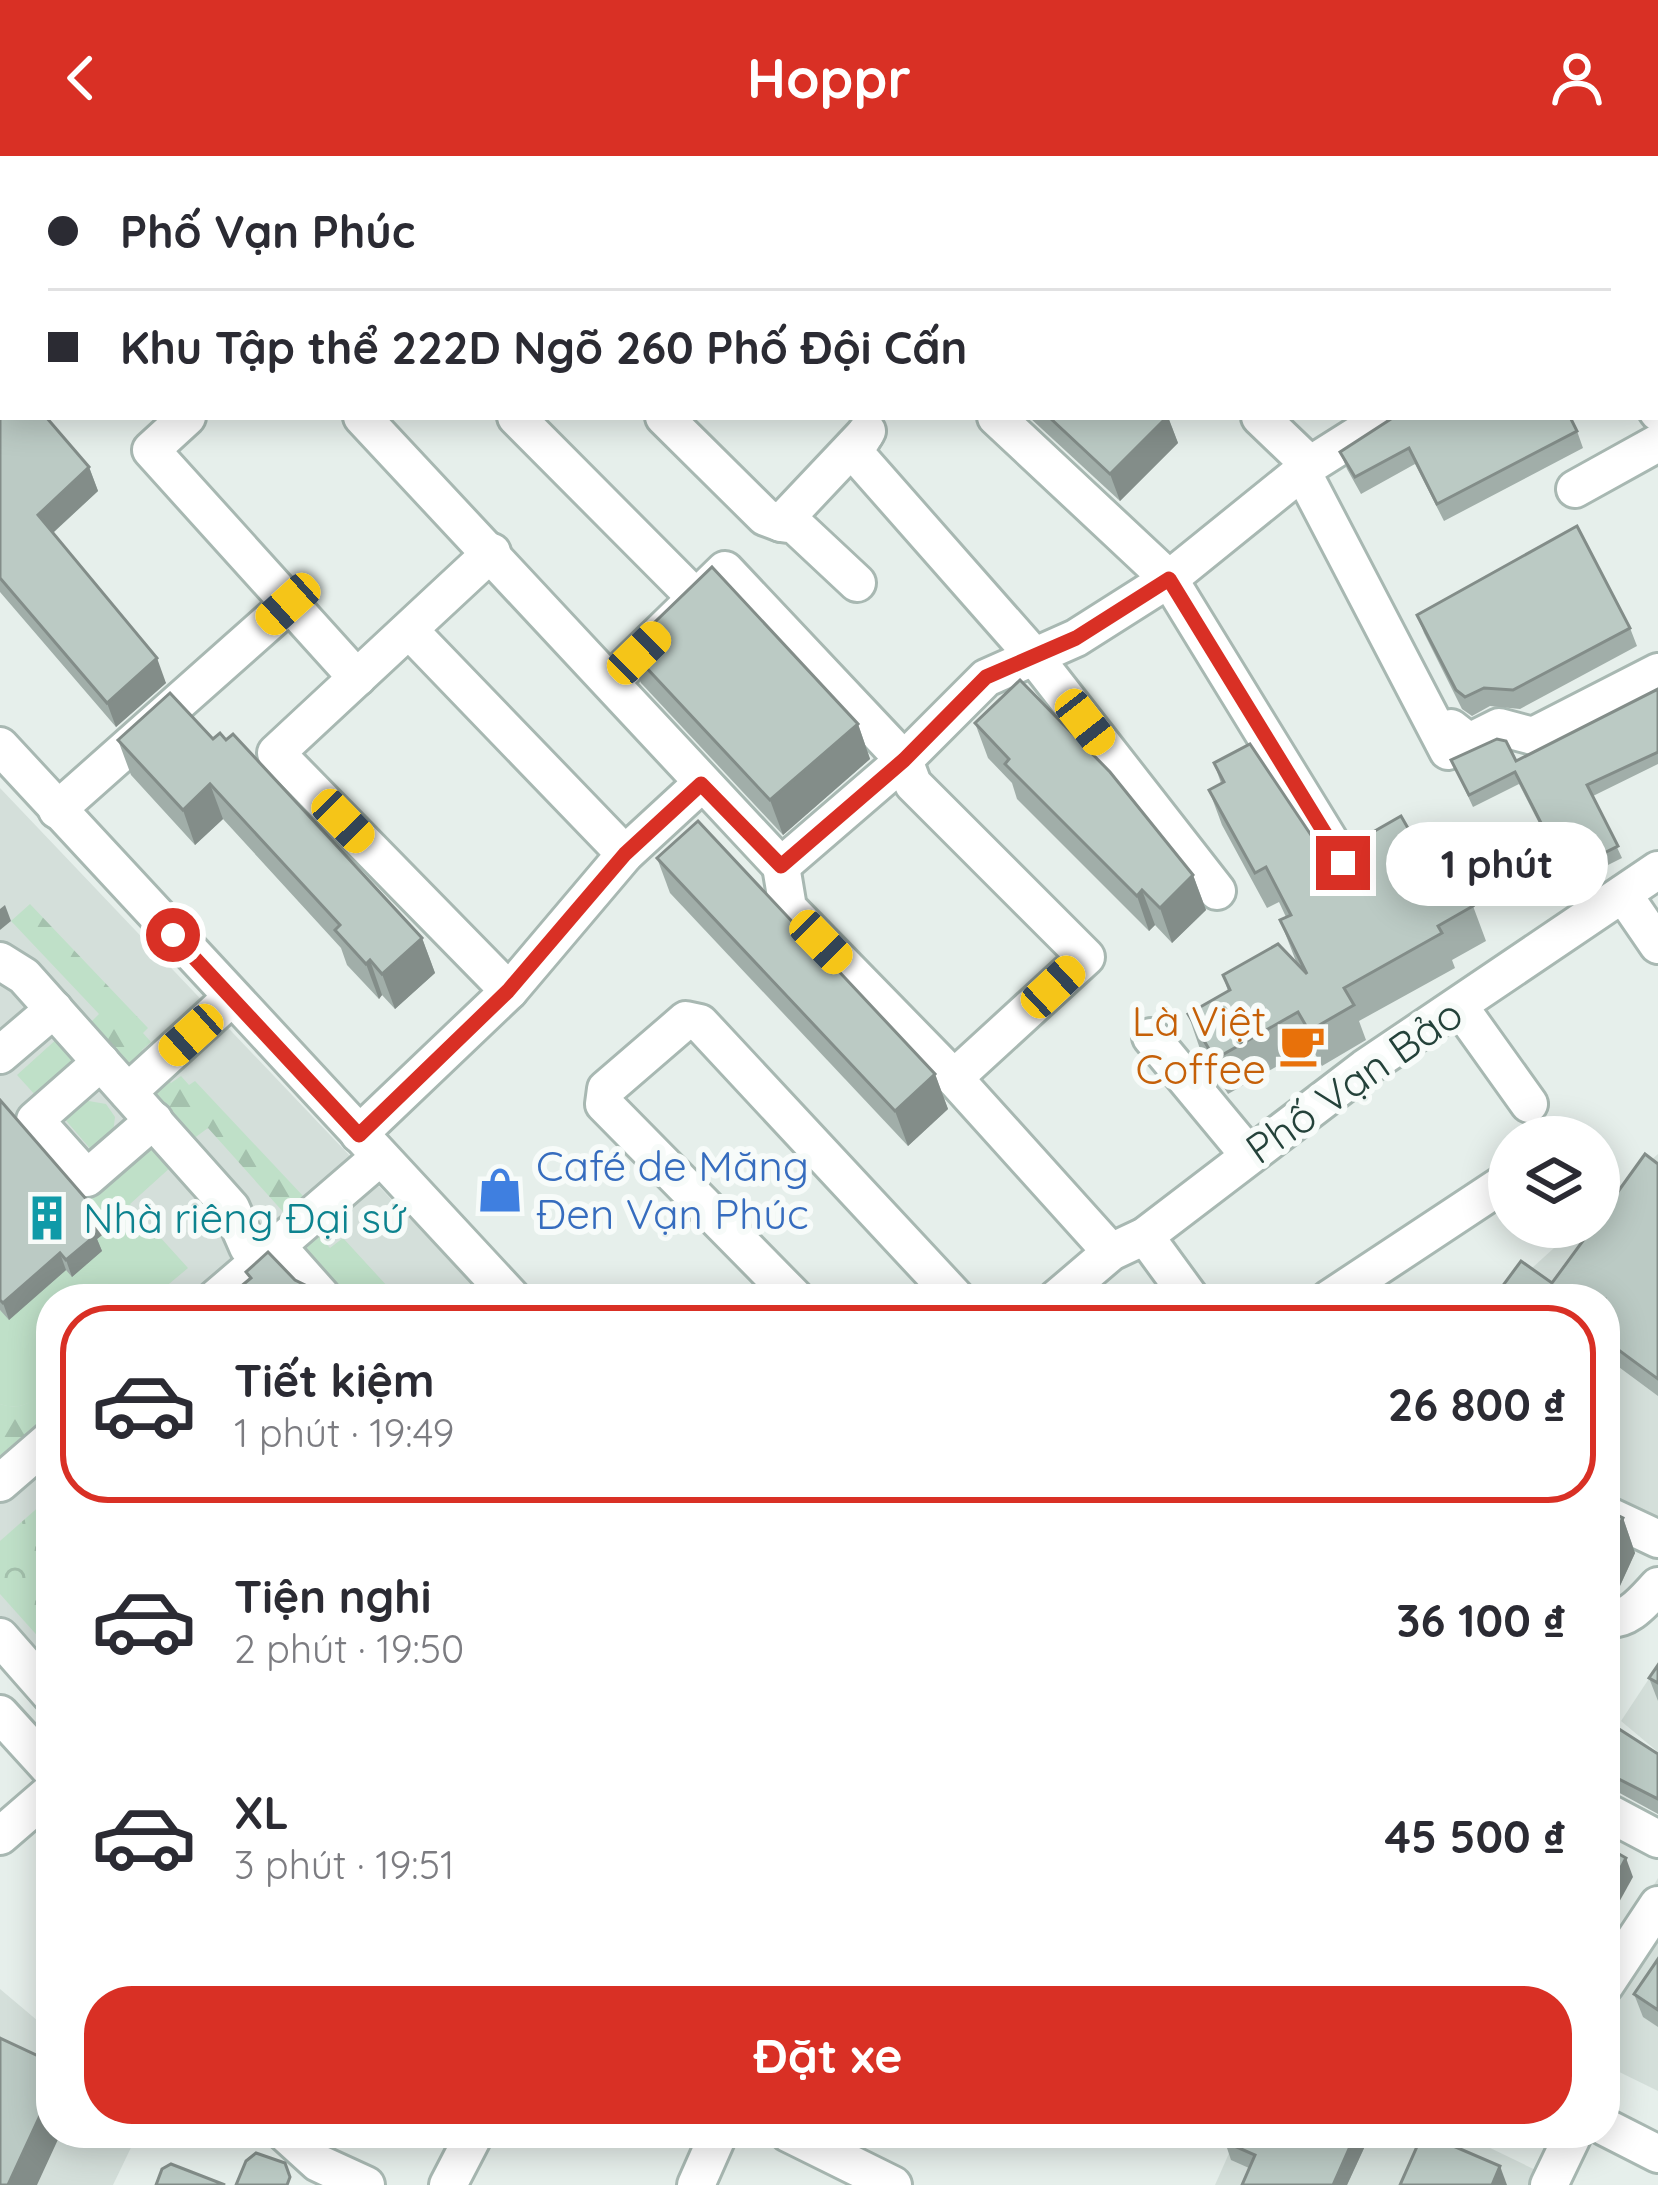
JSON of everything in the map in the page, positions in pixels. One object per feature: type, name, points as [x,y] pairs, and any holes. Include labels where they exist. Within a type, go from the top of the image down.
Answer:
[{"type":"street","points":[[184,420],[151,450],[356,679]]},
{"type":"street","points":[[519,420],[696,598]]},
{"type":"street","points":[[667,420],[765,517],[795,525],[857,583]]},
{"type":"street","points":[[1000,420],[1169,579],[1343,863]]},
{"type":"street","points":[[1263,420],[1306,468],[1449,740],[1469,742],[1499,727],[1533,736],[1658,672]]},
{"type":"street","points":[[781,866],[904,760],[986,677],[1076,638],[1169,579],[1306,468],[1381,420]]},
{"type":"street","points":[[385,424],[492,552],[781,866],[788,908],[955,1078],[1111,1252]]},
{"type":"street","points":[[781,523],[860,424]]},
{"type":"street","points":[[860,424],[854,452],[1032,654],[1217,891]]},
{"type":"street","points":[[1575,489],[1658,443]]},
{"type":"street","points":[[492,552],[276,753],[508,991]]},
{"type":"street","points":[[611,680],[725,570],[904,760],[913,784],[1086,957],[955,1078]]},
{"type":"street","points":[[57,810],[288,604]]},
{"type":"street","points":[[410,631],[625,854]]},
{"type":"street","points":[[0,746],[499,1284]]},
{"type":"street","points":[[232,1284],[269,1253],[370,1146],[625,854],[701,784]]},
{"type":"street","name":"Phố Vạn Bảo","points":[[1074,1284],[1365,1068],[1658,870]]},
{"type":"street","points":[[1623,894],[1658,945]]},
{"type":"street","points":[[0,961],[24,976],[232,1208],[248,1247],[269,1253],[306,1284]]},
{"type":"street","points":[[128,1091],[231,998]]},
{"type":"street","points":[[1459,1006],[1529,1104]]},
{"type":"street","points":[[0,1055],[54,1009]]},
{"type":"street","points":[[781,1284],[604,1104],[606,1090],[686,1020],[700,1023],[943,1284]]},
{"type":"street","points":[[1151,1036],[1248,1154]]},
{"type":"street","points":[[101,1062],[35,1120],[87,1178],[154,1120]]},
{"type":"street","points":[[1352,1284],[1488,1194]]},
{"type":"street","points":[[1145,1235],[1181,1284]]},
{"type":"street","points":[[0,1483],[36,1452]]},
{"type":"street","points":[[1620,1521],[1658,1539]]},
{"type":"street","points":[[1620,1618],[1658,1586]]},
{"type":"street","points":[[0,1637],[36,1678]]},
{"type":"street","points":[[0,1714],[36,1754]]},
{"type":"street","points":[[0,1836],[36,1805]]},
{"type":"street","points":[[1620,1818],[1658,1839]]},
{"type":"street","points":[[1620,1960],[1658,1905]]},
{"type":"street","points":[[1620,2135],[1658,2154]]},
{"type":"street","points":[[302,2148],[318,2163],[366,2185]]},
{"type":"street","points":[[448,2185],[467,2148]]},
{"type":"street","points":[[696,2185],[712,2148]]},
{"type":"street","points":[[818,2148],[892,2185]]},
{"type":"street","points":[[1549,2185],[1567,2148]]},
{"type":"shaded area","points":[[0,788],[472,1284],[36,1284],[36,1695],[0,1654]]},
{"type":"shaded area","points":[[1658,1154],[1658,1524],[1620,1500],[1620,1284],[1514,1284],[1554,1248],[1620,1248],[1620,1188]]},
{"type":"shaded area","points":[[1658,1665],[1658,1752],[1621,1721]]},
{"type":"shaded area","points":[[1658,1878],[1658,2091],[1620,2072],[1620,1943]]},
{"type":"shaded area","points":[[0,1989],[36,2019],[36,2148],[131,2148],[113,2185],[0,2185]]},
{"type":"shaded area","points":[[1231,2148],[1490,2148],[1548,2176],[1543,2185],[1215,2185]]},
{"type":"green space","points":[[30,904],[148,1028],[143,1033],[151,1042],[142,1050],[149,1059],[133,1072],[89,1024],[99,1014],[11,921]]},
{"type":"green space","points":[[59,1037],[79,1060],[37,1097],[17,1075]]},
{"type":"green space","points":[[163,1074],[171,1083],[181,1076],[189,1085],[195,1081],[304,1197],[285,1214],[208,1128],[193,1139],[147,1089]]},
{"type":"green space","points":[[83,1100],[106,1104],[115,1117],[113,1133],[93,1152],[63,1117]]},
{"type":"green space","points":[[152,1143],[172,1166],[130,1204],[188,1268],[169,1284],[48,1284],[105,1232],[83,1205]]},
{"type":"green space","points":[[319,1236],[330,1248],[343,1238],[385,1284],[332,1284],[302,1250]]},
{"type":"green space","points":[[36,1295],[36,1398],[8,1406],[0,1404],[0,1310],[10,1319]]},
{"type":"green space","points":[[34,1399],[36,1430],[0,1461],[0,1404],[22,1405]]},
{"type":"green space","points":[[36,1509],[36,1634],[0,1594],[0,1541]]},
{"type":"building","points":[[0,420],[49,420],[89,467],[38,515],[157,658],[107,703],[0,578]]},
{"type":"building","points":[[1052,420],[1164,420],[1110,474]]},
{"type":"building","points":[[1389,420],[1572,420],[1577,431],[1437,504],[1409,448],[1355,477],[1340,452]]},
{"type":"building","points":[[1577,526],[1630,628],[1513,690],[1484,688],[1465,697],[1456,690],[1417,615]]},
{"type":"building","points":[[712,567],[858,724],[770,800],[628,648]]},
{"type":"building","points":[[1020,680],[1110,772],[1193,875],[1160,908],[1142,890],[1137,896],[1005,764],[1009,759],[975,723]]},
{"type":"building","points":[[1658,689],[1658,752],[1587,785],[1618,846],[1566,872],[1515,772],[1469,795],[1451,760],[1497,739],[1506,741],[1516,761]]},
{"type":"building","points":[[170,693],[213,739],[220,733],[226,740],[233,734],[422,938],[382,974],[370,960],[366,964],[335,930],[340,925],[210,784],[183,810],[118,740]]},
{"type":"building","points":[[1250,744],[1319,847],[1331,856],[1401,816],[1428,863],[1435,859],[1449,884],[1458,879],[1473,906],[1438,926],[1442,933],[1344,988],[1354,1005],[1309,1031],[1298,1012],[1215,1059],[1188,1014],[1230,990],[1223,975],[1278,944],[1307,974],[1280,920],[1291,915],[1266,867],[1255,873],[1209,790],[1224,782],[1214,763]]},
{"type":"building","points":[[698,821],[935,1074],[895,1111],[657,858]]},
{"type":"building","name":"Nhà riêng Đại sứ","points":[[0,1100],[100,1215],[88,1225],[96,1235],[66,1260],[60,1253],[3,1303],[0,1300]]},
{"type":"building","points":[[1645,1154],[1658,1164],[1658,1379],[1620,1351],[1620,1284],[1504,1284],[1521,1261],[1552,1283],[1578,1248],[1620,1248],[1620,1189]]},
{"type":"building","points":[[268,1252],[303,1284],[244,1284],[251,1278],[246,1272]]},
{"type":"building","points":[[1620,1730],[1658,1754],[1658,1799],[1620,1780]]},
{"type":"building","points":[[1658,1959],[1658,2010],[1634,1994]]},
{"type":"building","points":[[0,2038],[36,2055],[36,2124],[8,2185],[0,2185]]},
{"type":"building","points":[[1239,2148],[1349,2148],[1333,2185],[1242,2185],[1255,2155]]},
{"type":"building","points":[[1416,2148],[1458,2148],[1500,2166],[1492,2185],[1400,2185]]},
{"type":"building","points":[[256,2153],[285,2163],[290,2177],[287,2185],[236,2185],[246,2161]]},
{"type":"building","points":[[171,2164],[225,2185],[156,2185],[162,2169]]},
{"type":"place","name":"Là Việt Coffee","points":[[1302,1045]]},
{"type":"place","name":"Café de Măng Đen Vạn Phúc","points":[[500,1190]]},
{"type":"place","name":"Nhà riêng Đại sứ","points":[[47,1218]]},
{"type":"route","points":[[173,935],[359,1135],[508,991],[625,854],[701,784],[781,866],[904,760],[986,677],[1076,638],[1169,579],[1343,863]]}]
